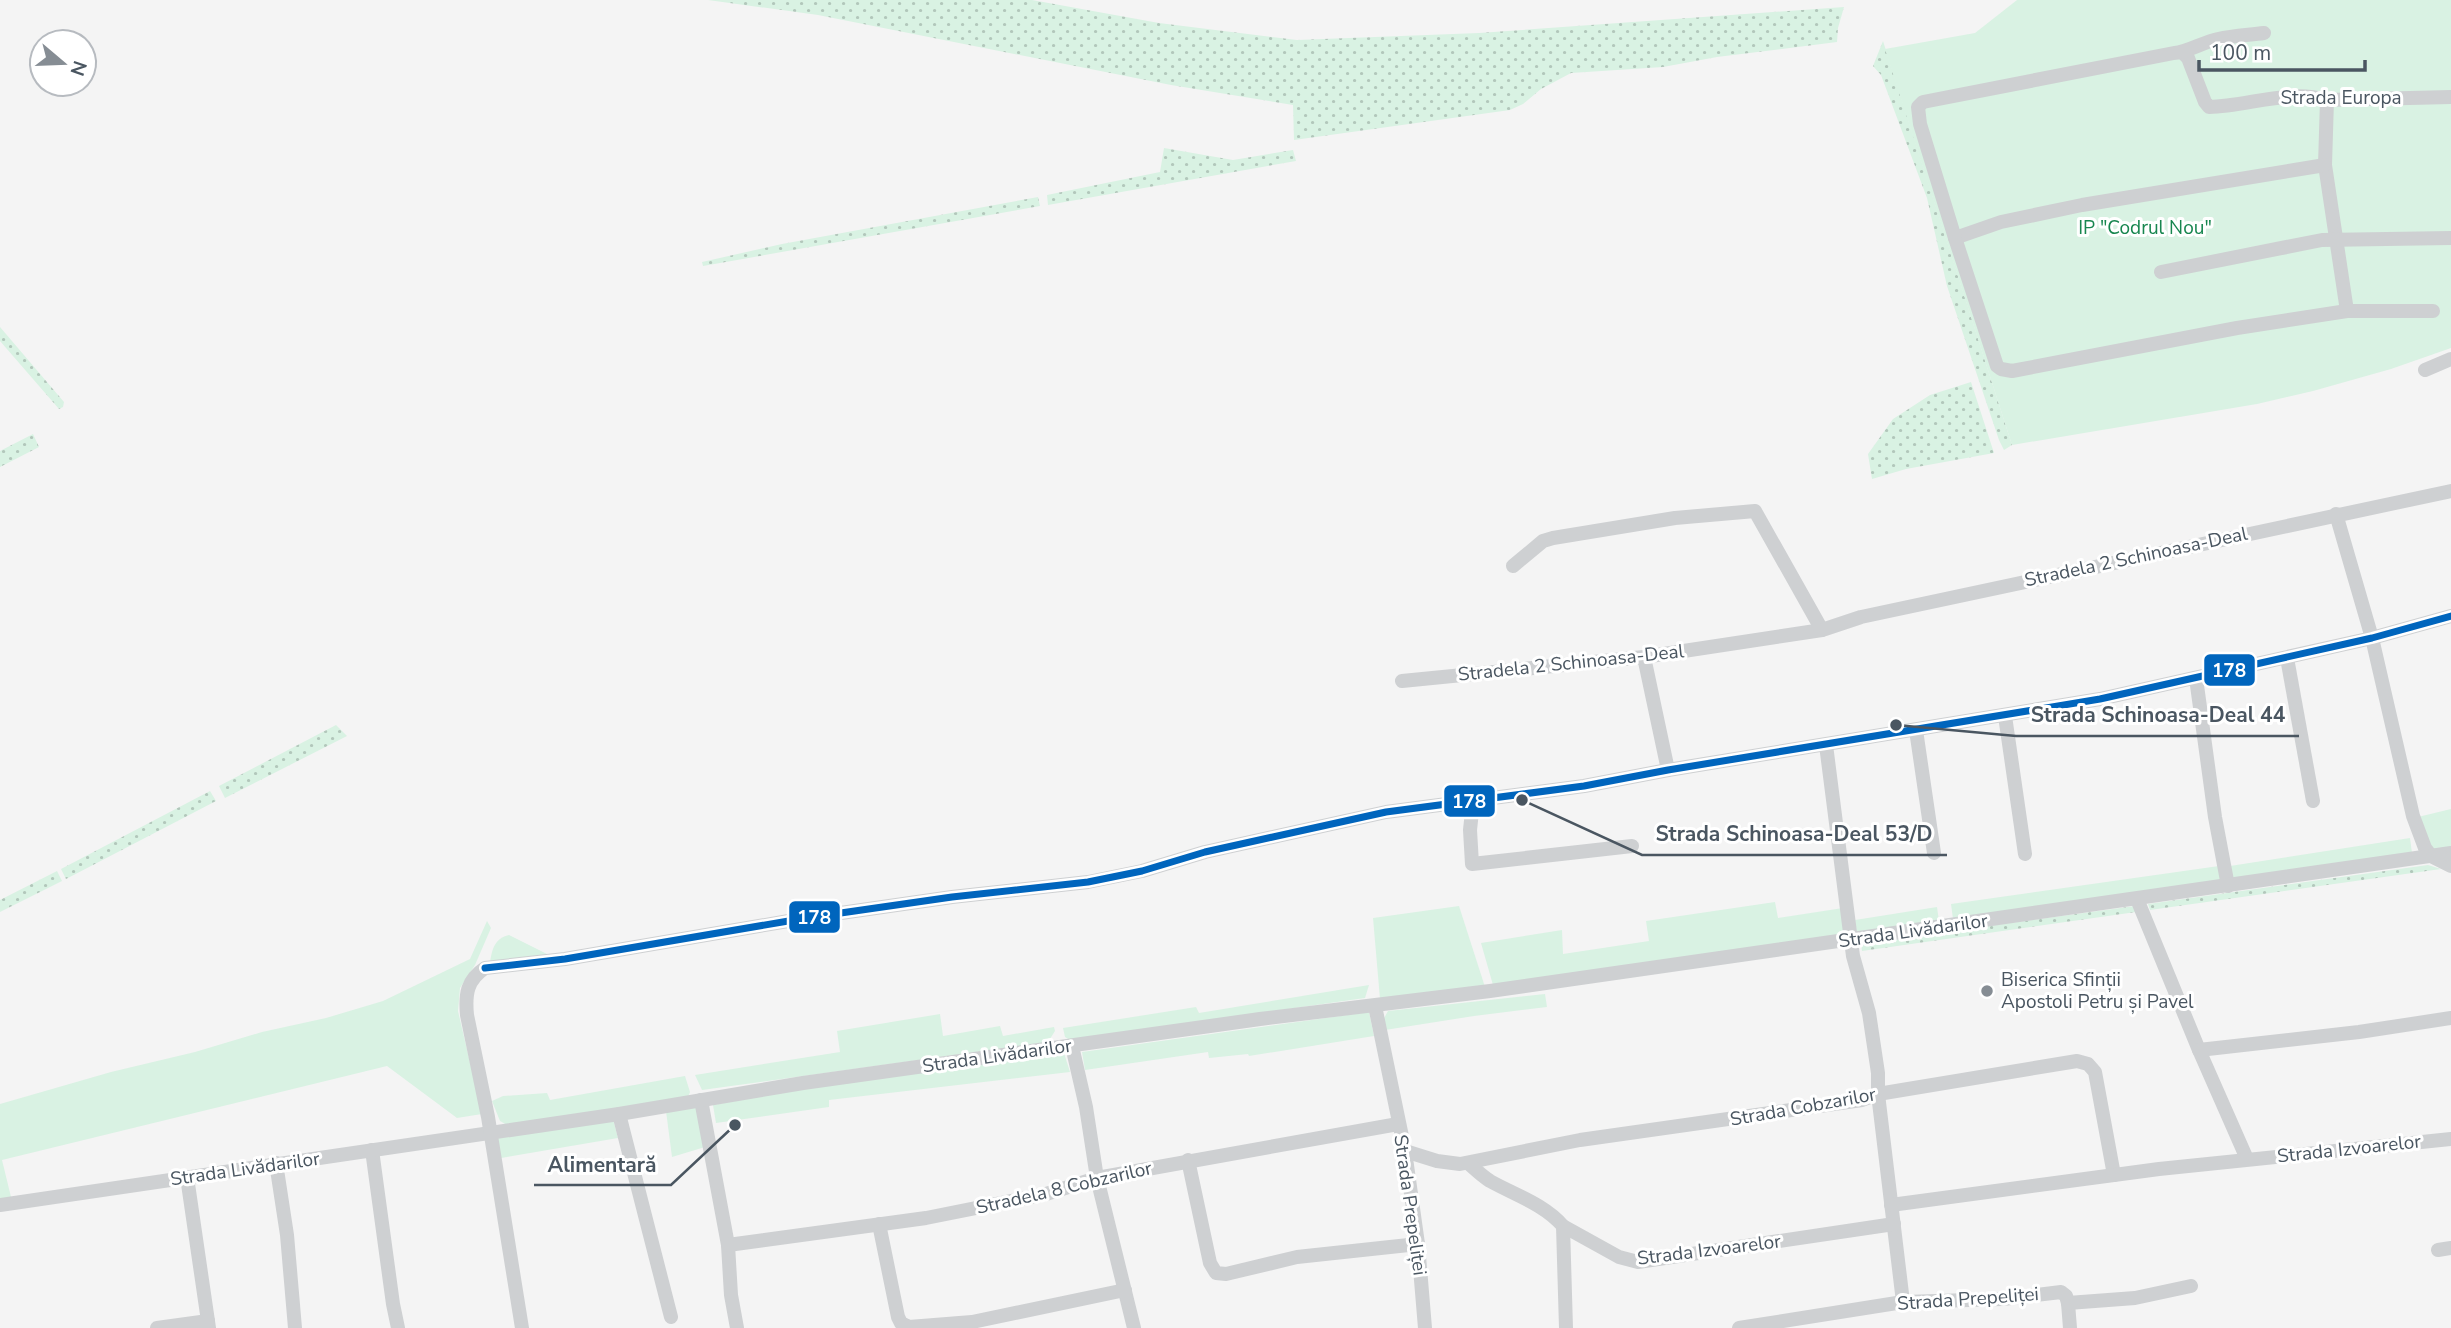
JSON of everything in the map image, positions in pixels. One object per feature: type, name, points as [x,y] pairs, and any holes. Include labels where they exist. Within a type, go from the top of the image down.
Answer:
[{"type":"street","points":[[2264,33],[2217,40],[2193,46],[2183,53],[1927,100],[1919,107],[1920,124],[1997,366],[2006,371],[2237,328],[2347,311],[2433,311]]},
{"type":"street","name":"Strada Europa","points":[[2183,53],[2188,58],[2209,107],[2290,96],[2313,96],[2327,100],[2451,97]]},
{"type":"street","points":[[2327,100],[2325,165],[2347,311]]},
{"type":"street","points":[[1955,237],[2001,222],[2069,208],[2325,165]]},
{"type":"street","points":[[2161,272],[2336,239],[2451,238]]},
{"type":"street","points":[[2425,370],[2451,359]]},
{"type":"street","name":"Stradela 2 Schinoasa-Deal","points":[[1402,681],[1644,657],[1822,630],[1861,617],[2451,491]]},
{"type":"street","points":[[1513,566],[1542,541],[1553,538],[1675,518],[1755,511],[1822,630]]},
{"type":"street","points":[[2336,514],[2372,638],[2413,816],[2425,848],[2431,856],[2451,866]]},
{"type":"street","points":[[522,1328],[466,1002],[470,982],[474,975],[485,968],[578,957],[806,918],[952,897],[1088,882],[1142,871],[1205,852],[1386,812],[1584,786],[2100,699],[2287,658],[2451,617]]},
{"type":"street","points":[[1644,657],[1668,770]]},
{"type":"street","points":[[2287,658],[2313,801]]},
{"type":"street","points":[[2196,678],[2228,886]]},
{"type":"street","points":[[2004,716],[2025,854]]},
{"type":"street","points":[[1916,730],[1934,853]]},
{"type":"street","points":[[1826,745],[1853,956],[1869,1013],[1878,1073],[1878,1094],[1903,1302]]},
{"type":"street","points":[[1474,802],[1470,830],[1472,864],[1632,846]]},
{"type":"street","name":"Strada Livădarilor","points":[[0,1205],[620,1114],[803,1083],[1852,940],[2451,853]]},
{"type":"street","points":[[2137,899],[2247,1159]]},
{"type":"street","points":[[1375,1006],[1398,1124]]},
{"type":"street","points":[[2199,1050],[2359,1032],[2451,1018]]},
{"type":"street","points":[[1072,1046],[1086,1107],[1097,1178],[1133,1328]]},
{"type":"street","name":"Strada Cobzarilor","points":[[1405,1150],[1437,1161],[1468,1163],[1580,1140],[1849,1102],[1878,1094],[2077,1061],[2092,1067],[2095,1073],[2114,1175]]},
{"type":"street","points":[[701,1100],[728,1245],[731,1295],[737,1328]]},
{"type":"street","points":[[620,1114],[671,1317]]},
{"type":"street","name":"Strada Prepeliței","points":[[1398,1124],[1405,1150],[1419,1244],[1425,1328]]},
{"type":"street","name":"Stradela 8 Cobzarilor","points":[[728,1245],[926,1218],[1046,1194],[1097,1178],[1398,1124]]},
{"type":"street","name":"Strada Izvoarelor","points":[[1891,1205],[2247,1159],[2451,1139]]},
{"type":"street","points":[[372,1150],[398,1328]]},
{"type":"street","points":[[1188,1160],[1210,1263],[1216,1273],[1226,1274],[1297,1257],[1419,1244]]},
{"type":"street","points":[[276,1163],[287,1235],[295,1328]]},
{"type":"street","name":"Strada Izvoarelor","points":[[1468,1163],[1487,1179],[1535,1204],[1563,1226],[1619,1257],[1638,1262],[1894,1224]]},
{"type":"street","points":[[157,1328],[208,1324],[187,1177]]},
{"type":"street","points":[[879,1224],[898,1317],[901,1323],[909,1327],[972,1322],[1125,1290]]},
{"type":"street","points":[[1563,1226],[1566,1328]]},
{"type":"street","name":"Strada Prepeliței","points":[[1740,1328],[1903,1302],[2003,1299],[2061,1292],[2066,1296],[2067,1303],[2135,1298],[2191,1286]]},
{"type":"street","points":[[2067,1303],[2070,1328]]},
{"type":"green space","points":[[708,0],[1032,0],[1159,23],[1297,40],[1479,33],[1844,7],[1837,42],[1717,57],[1663,67],[1571,73],[1510,110],[1294,140],[1293,105],[1171,85],[818,15]]},
{"type":"green space","name":"IP \"Codrul Nou\"","points":[[2017,0],[2451,0],[2451,348],[2391,369],[2257,404],[2012,445],[1885,49],[1975,33]]},
{"type":"green space","points":[[1883,41],[2012,445],[2004,450],[1947,286],[1927,198],[1881,75],[1873,66]]},
{"type":"green space","points":[[1164,148],[1233,160],[1293,150],[1296,161],[1048,205],[1047,195],[1160,172]]},
{"type":"green space","points":[[1038,197],[1040,206],[703,266],[702,262],[782,244]]},
{"type":"green space","points":[[0,327],[64,402],[63,407],[59,409],[0,341]]},
{"type":"green space","points":[[1971,382],[1994,453],[1906,469],[1872,479],[1868,454],[1893,419],[1930,395]]},
{"type":"green space","points":[[33,434],[39,447],[0,467],[0,451]]},
{"type":"green space","points":[[336,725],[347,736],[225,798],[219,786]]},
{"type":"green space","points":[[210,791],[216,801],[66,879],[61,869]]},
{"type":"green space","points":[[2451,809],[2451,848],[2433,851],[2418,817]]},
{"type":"green space","points":[[2410,838],[2412,853],[2232,881],[2230,866]]},
{"type":"green space","points":[[2428,865],[2441,869],[2150,910],[2148,904]]},
{"type":"green space","points":[[2219,866],[2222,882],[1953,919],[1951,904]]},
{"type":"green space","points":[[57,871],[62,881],[0,912],[0,900]]},
{"type":"green space","points":[[1775,902],[1778,918],[1843,908],[1845,937],[1493,985],[1481,943],[1562,930],[1563,954],[1649,941],[1646,921]]},
{"type":"green space","points":[[1459,906],[1485,987],[1380,999],[1373,918]]},
{"type":"green space","points":[[2135,906],[2136,912],[1862,951],[1861,943]]},
{"type":"green space","points":[[1937,907],[1939,921],[1857,934],[1855,920]]},
{"type":"green space","points":[[487,921],[491,928],[475,965],[460,988],[458,1011],[482,1114],[457,1118],[387,1066],[2,1160],[11,1197],[0,1199],[0,1104],[383,1001],[470,959]]},
{"type":"green space","points":[[509,935],[549,955],[490,962],[495,945]]},
{"type":"green space","points":[[1369,985],[1365,998],[1070,1040],[1065,1037],[1063,1028],[1196,1007],[1199,1013]]},
{"type":"green space","points":[[1545,994],[1547,1007],[1385,1030],[1383,1020],[1388,1011]]},
{"type":"green space","points":[[1369,1012],[1374,1036],[1249,1056],[1209,1058],[1208,1052],[1085,1070],[1082,1052]]},
{"type":"green space","points":[[940,1014],[943,1036],[1000,1026],[1003,1036],[1054,1027],[1055,1031],[1048,1042],[702,1090],[695,1075],[840,1052],[837,1031]]},
{"type":"green space","points":[[1064,1053],[1070,1072],[829,1100],[829,1107],[716,1123],[713,1105],[818,1086]]},
{"type":"green space","points":[[685,1076],[690,1092],[688,1097],[507,1125],[500,1121],[492,1101],[503,1096],[547,1093],[550,1100]]},
{"type":"green space","points":[[697,1106],[705,1147],[672,1157],[666,1111]]},
{"type":"green space","points":[[613,1119],[618,1138],[501,1158],[495,1136]]},
{"type":"transit line","name":"178","points":[[485,968],[565,959],[806,918],[952,897],[1088,882],[1142,871],[1205,852],[1386,812],[1584,786],[2100,699],[2372,638],[2451,616]]},
{"type":"place","name":"Strada Schinoasa-Deal 44","points":[[1896,725]]},
{"type":"place","name":"Strada Schinoasa-Deal 53/D","points":[[1522,800]]},
{"type":"place","name":"Biserica Sfinții Apostoli Petru și Pavel","points":[[1987,991]]},
{"type":"place","name":"Alimentară","points":[[735,1125]]}]
